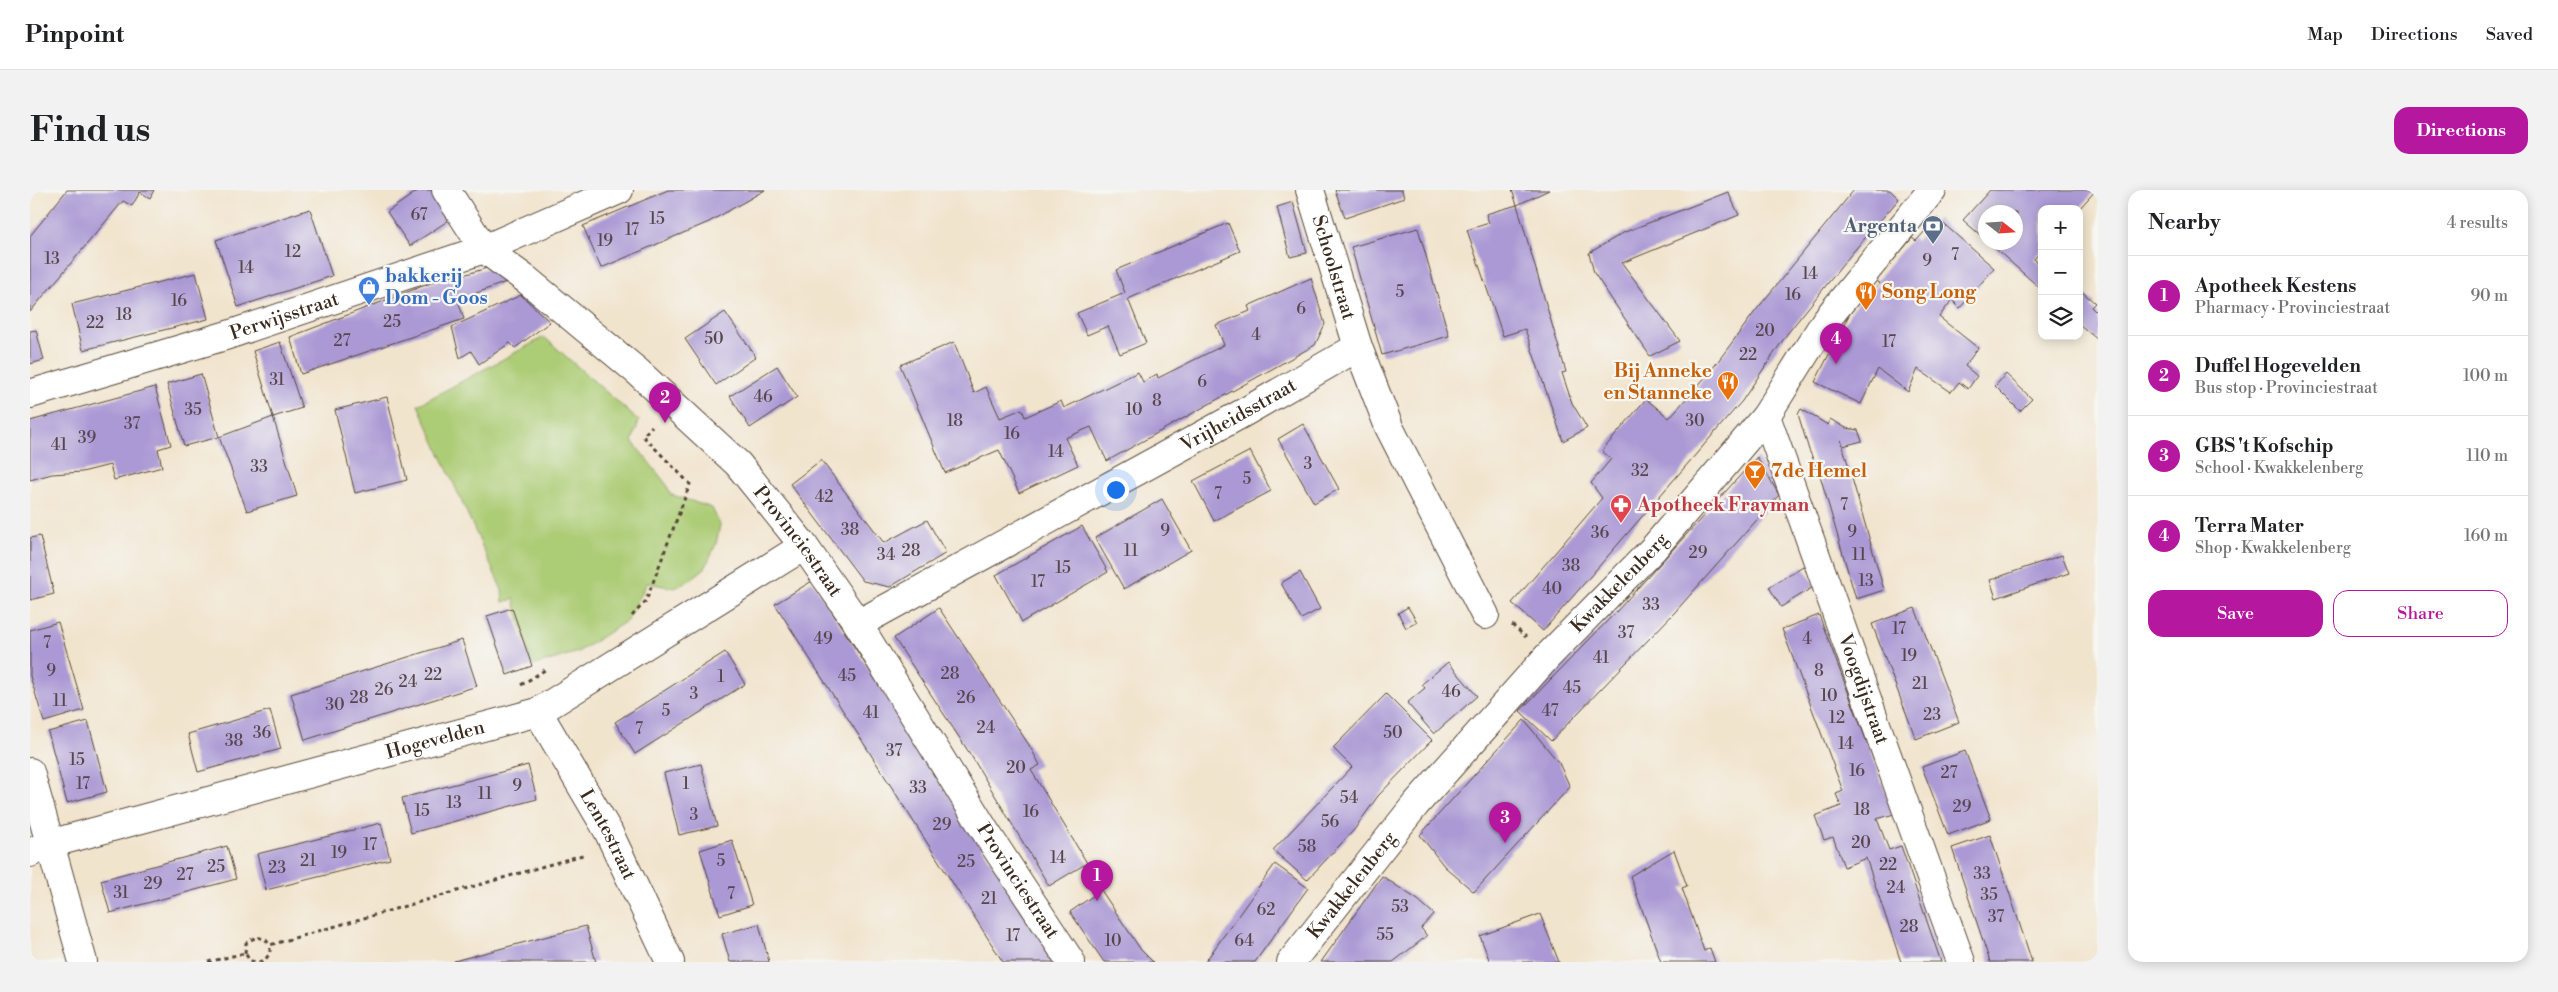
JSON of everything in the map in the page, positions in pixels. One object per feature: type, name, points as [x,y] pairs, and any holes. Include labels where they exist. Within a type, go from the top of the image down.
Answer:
[{"type":"street","name":"Provinciestraat","points":[[446,190],[484,250],[527,280],[672,403],[738,464],[804,546],[858,624],[987,834],[1071,962]]},
{"type":"street","name":"Perwijsstraat","points":[[30,394],[228,336],[484,250],[619,190]]},
{"type":"street","name":"Schoolstraat","points":[[1310,190],[1358,346]]},
{"type":"street","name":"Kwakkelenberg","points":[[1291,962],[1416,804],[1547,657],[1653,549],[1766,416],[1826,320],[1932,190]]},
{"type":"street","points":[[1358,346],[1389,426],[1485,615]]},
{"type":"street","name":"Vrijheidsstraat","points":[[858,624],[1243,414],[1358,346]]},
{"type":"street","name":"Voogdijstraat","points":[[1766,416],[1961,962]]},
{"type":"street","name":"Hogevelden","points":[[40,848],[538,712],[804,546]]},
{"type":"street","name":"Lentestraat","points":[[538,712],[608,831],[670,962]]},
{"type":"street","points":[[30,772],[40,848],[83,962]]},
{"type":"path","points":[[628,620],[646,601],[690,484],[643,436],[672,403]]},
{"type":"path","points":[[1485,615],[1502,616],[1547,657]]},
{"type":"path","points":[[538,712],[520,684],[554,664]]},
{"type":"path","points":[[270,945],[614,846]]},
{"type":"path","points":[[256,937],[265,939],[270,945],[270,953],[265,960],[259,962],[250,961],[245,953],[246,943],[256,937]]},
{"type":"path","points":[[208,962],[245,953]]},
{"type":"green space","points":[[544,337],[639,421],[632,441],[667,485],[670,494],[712,508],[720,525],[716,544],[705,568],[690,580],[675,588],[647,583],[628,620],[578,652],[532,666],[514,599],[503,602],[502,590],[418,405]]},
{"type":"building","points":[[67,190],[154,190],[150,198],[140,192],[132,206],[123,201],[30,312],[30,236]]},
{"type":"building","points":[[419,190],[434,190],[452,218],[410,246],[387,212]]},
{"type":"building","points":[[668,190],[765,190],[709,222],[601,268],[583,226]]},
{"type":"building","points":[[1335,190],[1402,190],[1404,198],[1345,218]]},
{"type":"building","points":[[1512,190],[1549,190],[1517,205]]},
{"type":"building","points":[[1854,190],[1890,190],[1899,199],[1853,252],[1787,334],[1742,401],[1543,631],[1512,603],[1602,498],[1591,483],[1611,459],[1602,451],[1646,399],[1669,418],[1710,372],[1757,309]]},
{"type":"building","points":[[1990,190],[2096,190],[2083,205],[2038,205],[2038,254],[2034,259],[2038,262],[2038,286],[1997,250],[2023,250],[2023,205],[1978,205],[1978,233],[1963,220]]},
{"type":"building","points":[[1728,192],[1739,215],[1622,263],[1680,341],[1650,356],[1594,273],[1589,253],[1625,232]]},
{"type":"building","points":[[1293,202],[1307,253],[1290,257],[1277,207]]},
{"type":"building","points":[[1517,205],[1566,372],[1562,373],[1572,403],[1587,428],[1563,441],[1525,329],[1503,336],[1467,230],[1489,223],[1486,214]]},
{"type":"building","points":[[310,209],[332,276],[238,307],[216,240]]},
{"type":"building","points":[[1937,218],[1994,268],[1960,308],[1952,300],[1939,317],[1978,348],[1965,366],[1977,376],[1968,389],[1959,382],[1951,392],[1918,369],[1908,392],[1878,369],[1861,404],[1815,382],[1850,313],[1861,299],[1865,302],[1880,283],[1876,281],[1912,238],[1916,241]]},
{"type":"building","points":[[1228,223],[1240,251],[1128,299],[1146,343],[1120,354],[1108,326],[1087,335],[1077,313],[1125,293],[1116,270]]},
{"type":"building","points":[[1418,228],[1449,336],[1382,355],[1351,247]]},
{"type":"building","points":[[487,268],[506,282],[458,300],[464,319],[301,374],[290,337],[449,276],[450,279]]},
{"type":"building","points":[[196,273],[208,319],[83,350],[72,304]]},
{"type":"building","points":[[1311,278],[1325,324],[1315,345],[1107,461],[1091,427],[1065,438],[1078,465],[1019,493],[999,450],[945,473],[900,365],[954,342],[974,393],[986,387],[1000,418],[1022,409],[1025,417],[1061,401],[1064,408],[1138,372],[1143,382],[1157,374],[1158,378],[1224,345],[1216,325],[1250,311],[1248,306]]},
{"type":"building","points":[[2083,292],[2095,303],[2091,307],[2098,314],[2098,340],[2083,327]]},
{"type":"building","points":[[521,295],[550,322],[515,348],[510,343],[479,364],[471,351],[460,358],[452,327]]},
{"type":"building","points":[[725,312],[756,357],[716,385],[685,339]]},
{"type":"building","points":[[36,330],[44,360],[30,364],[30,331]]},
{"type":"building","points":[[280,342],[302,408],[273,417],[253,351]]},
{"type":"building","points":[[777,366],[797,397],[750,428],[730,396]]},
{"type":"building","points":[[201,374],[219,437],[184,446],[167,384]]},
{"type":"building","points":[[2006,374],[2032,399],[2020,411],[1995,386]]},
{"type":"building","points":[[155,387],[171,445],[158,449],[162,467],[114,480],[110,465],[82,472],[52,474],[30,480],[30,421]]},
{"type":"building","points":[[387,397],[407,480],[355,493],[335,410]]},
{"type":"building","points":[[1801,409],[1828,425],[1830,419],[1846,428],[1858,430],[1862,441],[1843,446],[1841,440],[1884,590],[1856,599],[1819,472],[1809,450],[1798,414]]},
{"type":"building","points":[[273,417],[297,496],[247,511],[219,437]]},
{"type":"building","points":[[1303,424],[1339,489],[1314,503],[1278,439]]},
{"type":"building","points":[[1250,451],[1271,491],[1214,521],[1193,481]]},
{"type":"building","points":[[1757,457],[1779,495],[1675,612],[1551,741],[1520,711],[1616,612]]},
{"type":"building","points":[[821,460],[884,543],[927,520],[946,553],[890,587],[863,581],[790,484]]},
{"type":"building","points":[[1162,499],[1191,550],[1124,589],[1095,538]]},
{"type":"building","points":[[1082,526],[1108,572],[1022,622],[996,575]]},
{"type":"building","points":[[40,536],[54,594],[30,600],[30,538]]},
{"type":"building","points":[[2062,555],[2069,573],[1996,598],[1990,580]]},
{"type":"building","points":[[1803,566],[1815,586],[1781,607],[1769,587]]},
{"type":"building","points":[[1300,572],[1320,609],[1301,619],[1281,583]]},
{"type":"building","points":[[812,581],[1055,962],[1003,962],[775,604]]},
{"type":"building","points":[[1408,607],[1417,622],[1406,628],[1398,613]]},
{"type":"building","points":[[512,608],[532,666],[507,675],[487,616]]},
{"type":"building","points":[[939,608],[1029,745],[1040,765],[1031,770],[1087,863],[1049,886],[972,757],[894,638]]},
{"type":"building","points":[[1915,608],[1959,722],[1916,739],[1872,624]]},
{"type":"building","points":[[1819,615],[1894,814],[1877,819],[1889,850],[1901,846],[1941,962],[1901,962],[1866,858],[1844,867],[1833,837],[1824,840],[1815,816],[1841,806],[1836,794],[1843,791],[1782,629]]},
{"type":"building","points":[[58,622],[84,710],[44,722],[30,676],[30,630]]},
{"type":"building","points":[[462,640],[477,686],[305,740],[291,694]]},
{"type":"building","points":[[725,652],[745,684],[635,754],[615,722]]},
{"type":"building","points":[[1448,662],[1477,696],[1434,734],[1407,703],[1425,688],[1422,684]]},
{"type":"building","points":[[1386,694],[1432,740],[1378,796],[1354,830],[1307,880],[1273,850],[1352,767],[1333,748]]},
{"type":"building","points":[[270,710],[281,749],[198,772],[188,734]]},
{"type":"building","points":[[1524,720],[1559,763],[1570,787],[1474,892],[1444,866],[1420,835]]},
{"type":"building","points":[[88,721],[107,792],[67,803],[48,732]]},
{"type":"building","points":[[1965,751],[1991,819],[1948,835],[1922,767]]},
{"type":"building","points":[[701,764],[717,826],[679,835],[664,773]]},
{"type":"building","points":[[528,765],[537,799],[411,833],[402,798]]},
{"type":"building","points":[[381,823],[390,859],[266,890],[257,854]]},
{"type":"building","points":[[1990,835],[2032,962],[1990,962],[1952,848]]},
{"type":"building","points":[[732,840],[752,905],[720,915],[700,850]]},
{"type":"building","points":[[227,846],[236,879],[110,913],[101,880]]},
{"type":"building","points":[[1674,850],[1687,886],[1682,888],[1704,951],[1710,948],[1715,962],[1661,962],[1630,876]]},
{"type":"building","points":[[1275,864],[1308,888],[1255,962],[1205,962]]},
{"type":"building","points":[[1382,876],[1418,900],[1434,914],[1421,928],[1427,936],[1393,962],[1321,962]]},
{"type":"building","points":[[1101,890],[1141,950],[1153,962],[1104,962],[1070,912]]},
{"type":"building","points":[[1540,914],[1559,962],[1490,962],[1480,936]]},
{"type":"building","points":[[759,924],[769,962],[730,962],[722,934]]},
{"type":"building","points":[[586,926],[596,962],[454,962],[454,961]]},
{"type":"place","name":"Argenta","points":[[1933,245]]},
{"type":"place","name":"bakkerij Dom - Goos","points":[[369,306]]},
{"type":"place","name":"Song Long","points":[[1866,311]]},
{"type":"place","name":"Terra Mater","points":[[1836,364]]},
{"type":"place","name":"Bij Anneke en Stanneke","points":[[1728,401]]},
{"type":"place","name":"Duffel Hogevelden","points":[[665,423]]},
{"type":"place","name":"7de Hemel","points":[[1755,490]]},
{"type":"place","name":"Apotheek Frayman","points":[[1621,524]]},
{"type":"place","name":"GBS 't Kofschip","points":[[1505,843]]},
{"type":"place","name":"Apotheek Kestens","points":[[1097,901]]}]
